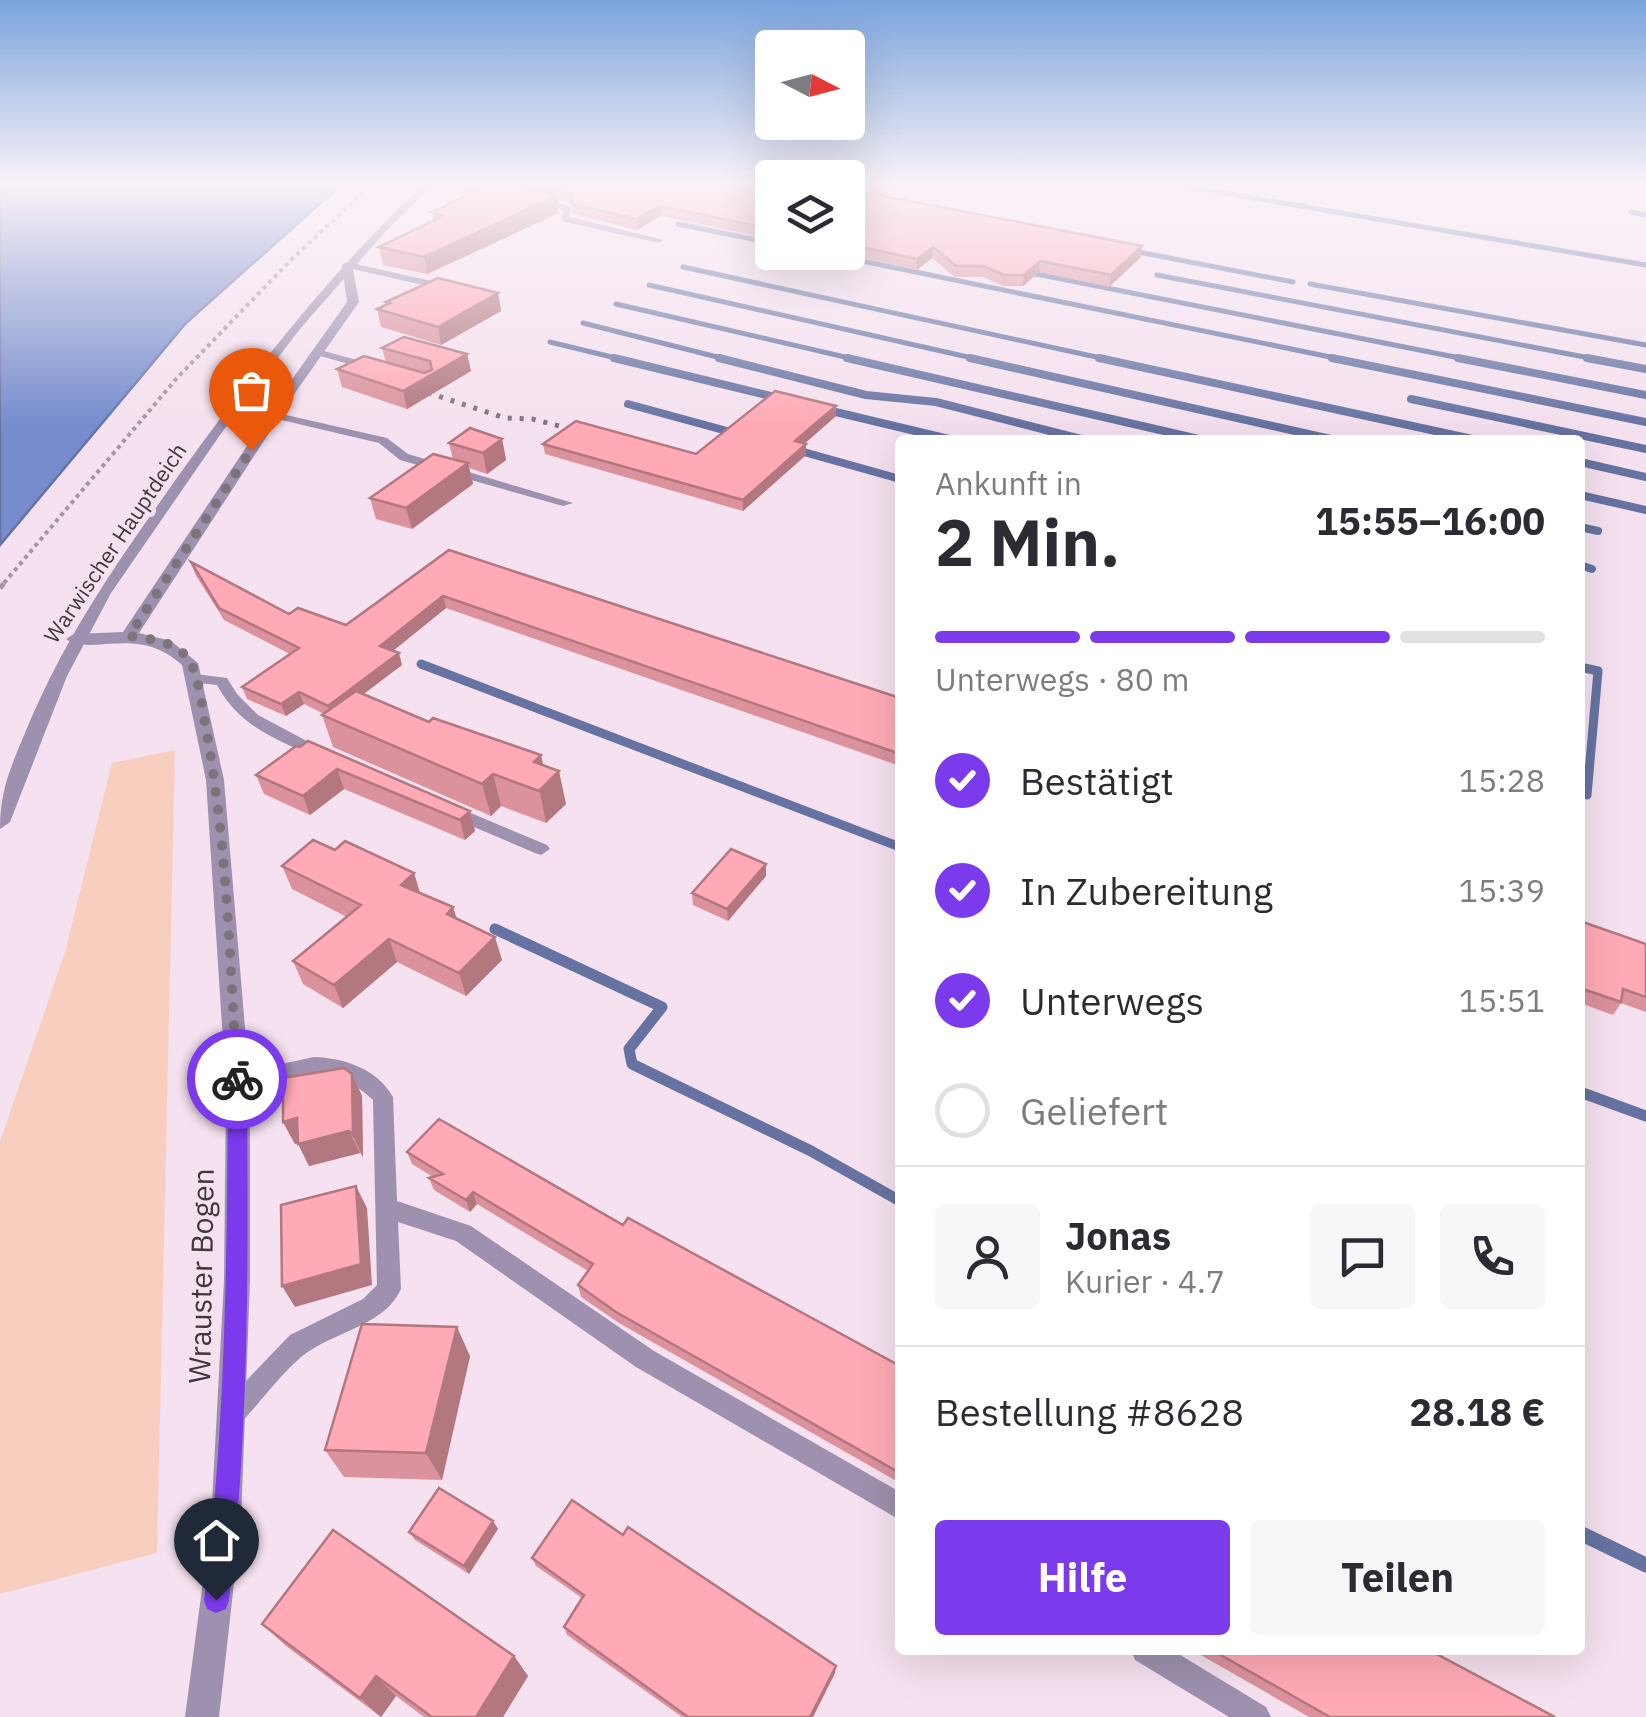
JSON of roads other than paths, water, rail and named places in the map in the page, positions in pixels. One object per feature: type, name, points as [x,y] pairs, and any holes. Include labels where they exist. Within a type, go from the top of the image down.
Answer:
[{"type":"street","points":[[129,636],[273,415],[353,302],[347,265]]},
{"type":"street","name":"Warwischer Hauptdeich","points":[[0,822],[74,639],[246,392],[347,265]]},
{"type":"street","points":[[74,639],[129,636],[157,640],[178,649],[190,662],[195,678]]},
{"type":"street","name":"Wrauster Bogen","points":[[195,678],[216,780],[238,1087],[238,1280],[226,1522],[202,1717]]},
{"type":"lane","points":[[348,265],[466,292]]},
{"type":"lane","points":[[316,352],[392,373]]},
{"type":"lane","points":[[273,415],[383,440],[404,457],[567,503]]},
{"type":"lane","points":[[195,678],[222,681],[232,704],[247,718],[335,760]]},
{"type":"lane","points":[[437,804],[541,849]]},
{"type":"lane","points":[[231,1415],[300,1343],[372,1307],[389,1289],[384,1098],[372,1084],[320,1062],[238,1087]]},
{"type":"lane","points":[[387,1208],[463,1233],[645,1359],[895,1504]]},
{"type":"lane","points":[[1154,1655],[1256,1717]]},
{"type":"water","points":[[0,265],[251,265],[186,323],[0,545]]},
{"type":"waterway","points":[[882,265],[1345,360]]},
{"type":"waterway","points":[[1206,265],[1293,282]]},
{"type":"waterway","points":[[683,267],[1110,360]]},
{"type":"waterway","points":[[1026,272],[1470,360]]},
{"type":"waterway","points":[[1157,275],[1600,360]]},
{"type":"waterway","points":[[1310,284],[1646,345]]},
{"type":"waterway","points":[[649,285],[981,360]]},
{"type":"waterway","points":[[616,304],[858,360]]},
{"type":"waterway","points":[[583,323],[729,360]]},
{"type":"waterway","points":[[550,342],[624,360]]},
{"type":"waterway","points":[[614,358],[783,399]]},
{"type":"waterway","points":[[719,358],[866,395],[936,402],[1065,435]]},
{"type":"waterway","points":[[847,358],[1181,435]]},
{"type":"waterway","points":[[970,358],[1313,435]]},
{"type":"waterway","points":[[1099,358],[1454,435]]},
{"type":"waterway","points":[[1332,358],[1646,422]]},
{"type":"waterway","points":[[1458,358],[1646,395]]},
{"type":"waterway","points":[[1587,358],[1646,369]]},
{"type":"waterway","points":[[1411,399],[1580,435]]},
{"type":"waterway","points":[[628,404],[738,434]]},
{"type":"waterway","points":[[823,409],[932,435]]},
{"type":"waterway","points":[[1585,436],[1646,449]]},
{"type":"waterway","points":[[793,449],[895,478]]},
{"type":"waterway","points":[[1585,463],[1646,477]]},
{"type":"waterway","points":[[1585,496],[1646,510]]},
{"type":"waterway","points":[[1585,528],[1598,531]]},
{"type":"waterway","points":[[1585,567],[1592,569]]},
{"type":"waterway","points":[[421,664],[895,845]]},
{"type":"waterway","points":[[1585,668],[1598,671],[1585,794]]},
{"type":"waterway","points":[[495,929],[662,1007],[629,1049],[632,1064],[811,1151],[895,1198]]},
{"type":"waterway","points":[[1585,1094],[1646,1116]]},
{"type":"waterway","points":[[1585,1535],[1646,1565]]},
{"type":"railway","points":[[405,385],[505,418],[532,419],[575,430]]}]
